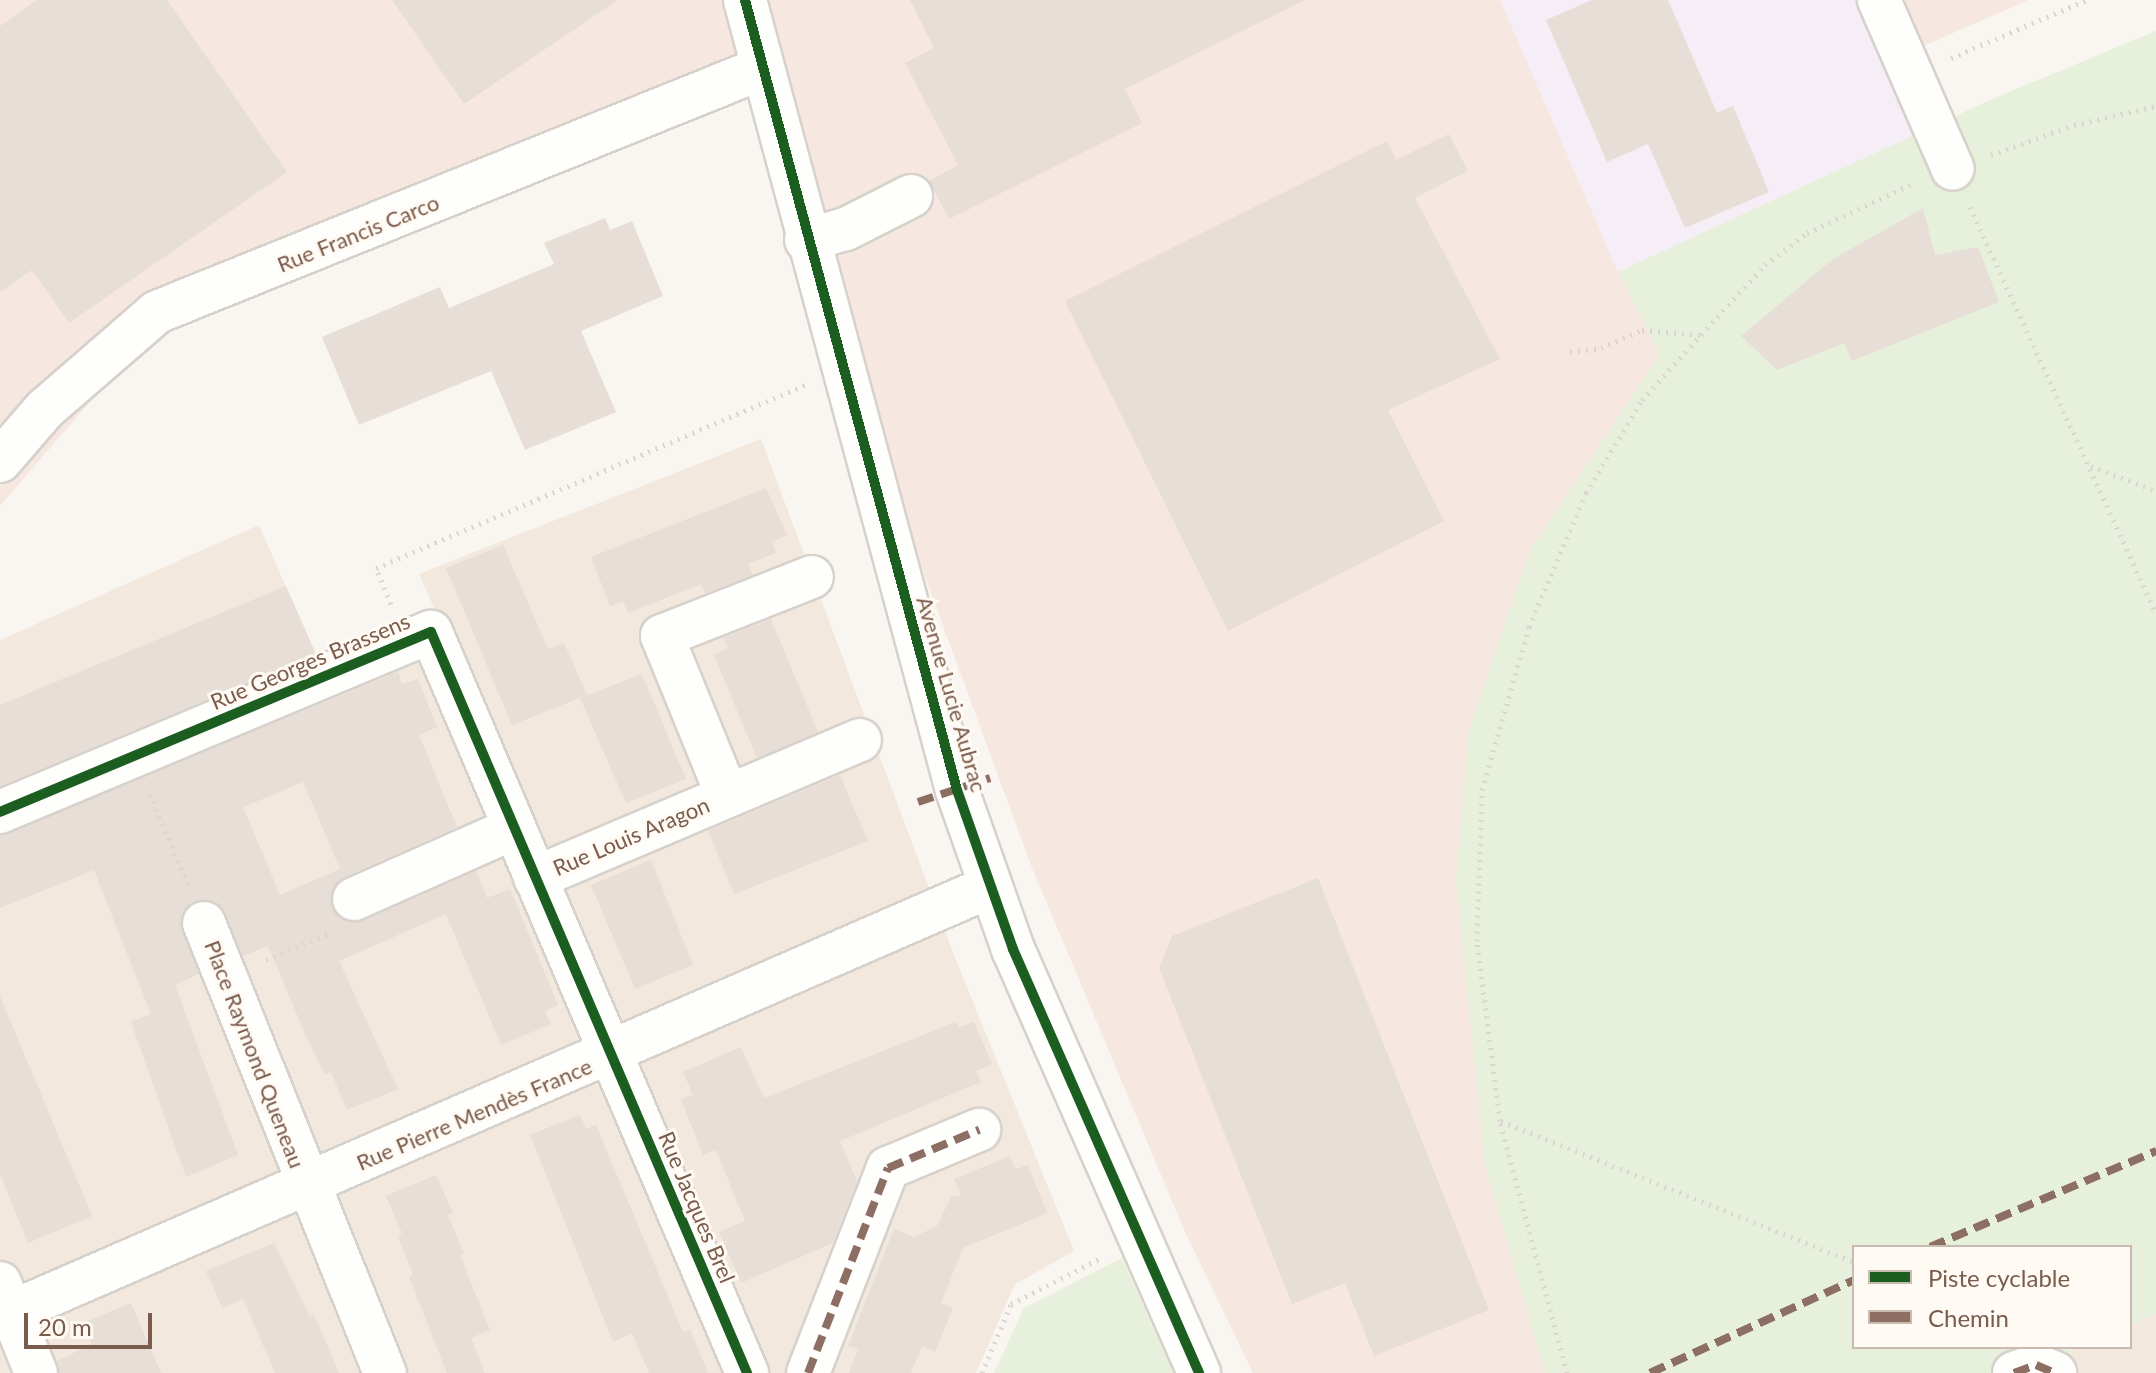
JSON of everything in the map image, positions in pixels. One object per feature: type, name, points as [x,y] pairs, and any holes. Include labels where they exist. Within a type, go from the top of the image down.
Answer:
[{"type":"street","name":"Avenue Lucie Aubrac","points":[[745,0],[760,69],[841,371],[957,790],[989,887],[1138,1240],[1199,1373]]},
{"type":"street","points":[[1879,0],[1953,169]]},
{"type":"street","name":"Rue Francis Carco","points":[[0,461],[45,409],[157,312],[760,69]]},
{"type":"street","points":[[806,240],[846,229],[911,196]]},
{"type":"street","name":"Rue Louis Aragon","points":[[727,795],[662,636],[812,577]]},
{"type":"street","name":"Rue Georges Brassens","points":[[0,812],[431,632],[610,1056]]},
{"type":"street","name":"Rue Louis Aragon","points":[[535,878],[860,740]]},
{"type":"street","points":[[354,899],[514,828]]},
{"type":"street","name":"Rue Pierre Mendès France","points":[[4,1304],[306,1185],[610,1056],[989,887]]},
{"type":"street","name":"Place Raymond Queneau","points":[[204,923],[306,1185],[385,1373]]},
{"type":"street","name":"Rue Jacques Brel","points":[[610,1056],[747,1373]]},
{"type":"street","points":[[808,1373],[888,1168],[979,1130]]},
{"type":"street","points":[[4,1304],[36,1373]]},
{"type":"path","points":[[1910,76],[2086,0]]},
{"type":"path","points":[[1567,1373],[1500,1121],[1477,941],[1482,790],[1529,627],[1586,493],[1642,400],[1765,265],[1807,233],[1891,191],[2074,125],[2156,106]]},
{"type":"path","points":[[1953,169],[2156,613]]},
{"type":"path","points":[[1570,352],[1601,348],[1642,330],[1700,335]]},
{"type":"path","points":[[406,642],[376,568],[841,371]]},
{"type":"path","points":[[2091,466],[2156,491]]},
{"type":"path","points":[[134,755],[204,923]]},
{"type":"path","points":[[224,977],[362,920],[354,899]]},
{"type":"path","points":[[1500,1121],[1852,1261]]},
{"type":"path","points":[[982,1373],[1011,1304],[1138,1240]]},
{"type":"shaded area","points":[[0,0],[2028,0],[1908,53],[1660,354],[1530,551],[1469,731],[1485,1166],[1545,1373],[1253,1373],[1185,1232],[1032,868],[863,408],[767,70],[160,321],[0,506]]},
{"type":"shaded area","points":[[1500,0],[1877,0],[1935,126],[1618,272]]},
{"type":"shaded area","points":[[761,439],[954,955],[1074,1251],[1015,1284],[976,1373],[0,1373],[0,640],[259,525],[320,665],[438,617],[419,574]]},
{"type":"shaded area","points":[[2156,1314],[2156,1373],[2023,1373],[2076,1349],[2132,1349],[2132,1324]]},
{"type":"green space","points":[[2156,31],[2156,1314],[2132,1324],[2132,1245],[1852,1245],[1852,1349],[2076,1349],[2023,1373],[1545,1373],[1485,1166],[1456,880],[1469,731],[1530,551],[1660,354],[1618,272],[1992,99]]},
{"type":"green space","points":[[1122,1258],[1173,1373],[994,1373],[1024,1308]]},
{"type":"building","points":[[37,0],[167,0],[287,172],[69,323],[32,270],[0,292],[0,26]]},
{"type":"building","points":[[392,0],[618,0],[464,104]]},
{"type":"building","points":[[910,0],[1305,0],[1125,89],[1142,123],[949,219],[929,181],[958,165],[905,63],[934,48]]},
{"type":"building","points":[[1592,0],[1668,0],[1717,113],[1733,106],[1769,192],[1685,228],[1648,144],[1607,162],[1546,20]]},
{"type":"building","points":[[1449,134],[1468,171],[1415,198],[1500,359],[1388,410],[1444,521],[1228,631],[1065,301],[1387,141],[1396,160]]},
{"type":"building","points":[[1923,208],[1935,255],[1978,247],[1999,302],[1852,361],[1844,343],[1777,370],[1741,336],[1833,259]]},
{"type":"building","points":[[605,218],[610,230],[632,221],[663,296],[581,331],[616,412],[525,450],[491,371],[359,425],[322,337],[440,287],[449,308],[554,264],[544,243]]},
{"type":"building","points":[[766,488],[787,535],[772,542],[776,553],[748,564],[753,575],[705,593],[701,584],[628,613],[623,601],[610,606],[591,557]]},
{"type":"building","points":[[503,545],[548,649],[564,643],[587,695],[512,725],[446,568]]},
{"type":"building","points":[[286,586],[316,654],[0,786],[0,705]]},
{"type":"building","points":[[771,619],[818,732],[757,758],[714,655],[728,648],[723,638]]},
{"type":"building","points":[[398,672],[402,684],[418,679],[437,727],[419,735],[457,827],[344,877],[334,886],[332,908],[341,919],[363,921],[476,871],[487,898],[510,889],[558,1005],[545,1011],[551,1024],[501,1045],[446,914],[339,961],[398,1089],[347,1110],[331,1072],[325,1075],[306,1036],[268,946],[243,956],[219,905],[194,901],[180,920],[199,974],[175,985],[238,1155],[186,1177],[131,1022],[151,1014],[94,870],[0,908],[0,836]],"holes":[[[303,782],[340,869],[280,895],[243,807]]]},
{"type":"building","points":[[642,674],[686,779],[626,803],[580,698]]},
{"type":"building","points":[[840,775],[868,841],[734,894],[708,831]]},
{"type":"building","points":[[651,860],[693,965],[635,989],[591,885]]},
{"type":"building","points":[[1318,878],[1489,1310],[1374,1356],[1345,1283],[1292,1304],[1159,968],[1172,936]]},
{"type":"building","points":[[0,996],[92,1216],[28,1243],[0,1174]]},
{"type":"building","points":[[956,1022],[959,1027],[974,1022],[992,1064],[976,1071],[981,1082],[840,1141],[857,1181],[833,1243],[741,1283],[719,1232],[745,1221],[716,1150],[703,1155],[681,1099],[693,1095],[683,1072],[741,1047],[764,1098]]},
{"type":"building","points":[[580,1115],[586,1129],[596,1125],[683,1332],[690,1329],[708,1373],[649,1373],[632,1333],[613,1342],[530,1135]]},
{"type":"building","points":[[1010,1156],[1016,1169],[1028,1165],[1047,1213],[963,1248],[941,1303],[953,1308],[935,1352],[922,1346],[911,1373],[849,1373],[858,1349],[848,1346],[894,1229],[914,1237],[937,1226],[951,1197],[961,1195],[954,1179]]},
{"type":"building","points":[[436,1175],[453,1213],[448,1215],[464,1253],[460,1255],[490,1330],[471,1338],[485,1373],[447,1373],[409,1277],[413,1275],[398,1236],[402,1233],[386,1196]]},
{"type":"building","points":[[274,1243],[310,1317],[314,1315],[339,1373],[275,1373],[243,1299],[222,1308],[206,1271]]},
{"type":"building","points":[[131,1303],[161,1373],[59,1373],[57,1361],[92,1344],[82,1323]]},
{"type":"marked path","points":[[918,802],[990,778]]},
{"type":"marked path","points":[[808,1373],[888,1168],[979,1130]]},
{"type":"marked path","points":[[1935,1245],[2156,1151]]},
{"type":"marked path","points":[[1650,1373],[1852,1281]]},
{"type":"marked path","points":[[2014,1373],[2036,1365],[2055,1373]]},
{"type":"cycle path","points":[[745,0],[957,790],[1013,949],[1199,1373]]},
{"type":"cycle path","points":[[0,812],[431,632],[747,1373]]}]
